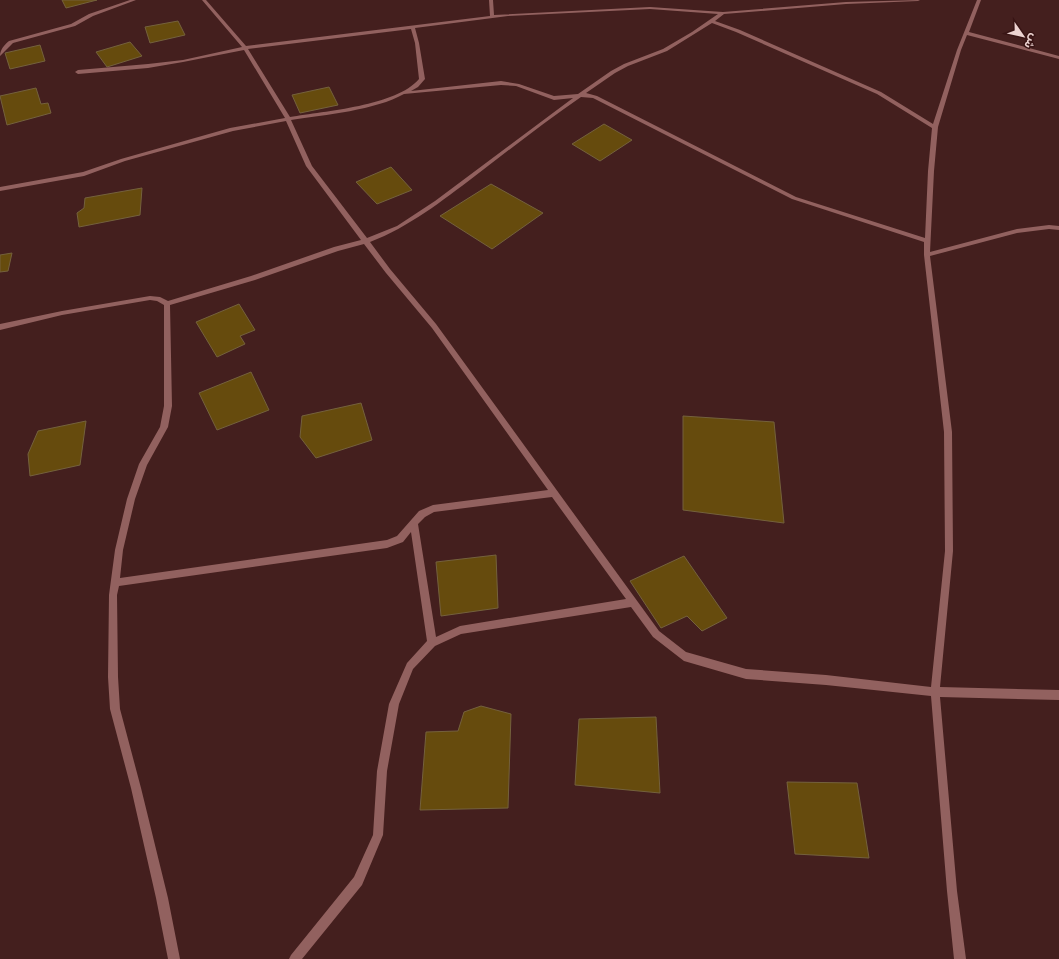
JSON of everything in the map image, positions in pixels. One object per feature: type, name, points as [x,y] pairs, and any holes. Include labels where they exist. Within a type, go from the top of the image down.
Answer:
[{"type":"street","points":[[0,55],[7,44],[11,42],[36,36],[73,24],[92,15],[134,0]]},
{"type":"street","points":[[204,0],[245,48],[288,119],[309,166],[335,203],[388,271],[434,326],[656,634],[684,656],[746,674],[826,680],[935,692],[1059,694]]},
{"type":"street","points":[[491,0],[492,17]]},
{"type":"street","points":[[78,72],[176,62],[245,48],[508,15],[650,8],[723,13],[859,1],[918,0]]},
{"type":"street","points":[[960,959],[952,891],[935,692],[949,551],[948,432],[927,254],[931,171],[935,127],[945,93],[979,0]]},
{"type":"street","points":[[0,328],[62,313],[150,298],[158,299],[167,304],[253,278],[336,249],[385,234],[437,202],[550,116],[613,72],[626,65],[665,50],[723,13]]},
{"type":"street","points":[[712,21],[879,93],[935,127]]},
{"type":"street","points":[[0,189],[84,174],[123,160],[232,129],[354,108],[392,99],[416,86],[422,79],[417,43],[413,28]]},
{"type":"street","points":[[966,33],[1059,58]]},
{"type":"street","points":[[403,93],[502,83],[517,85],[554,98],[580,96],[595,97],[794,198],[928,241]]},
{"type":"street","points":[[927,254],[1017,231],[1049,227],[1059,228]]},
{"type":"street","points":[[167,304],[168,406],[164,427],[143,464],[131,499],[119,550],[113,594],[113,677],[115,709],[136,788],[174,959]]},
{"type":"street","points":[[114,583],[387,544],[400,540],[422,514],[433,509],[554,493]]},
{"type":"street","points":[[414,524],[432,643]]},
{"type":"street","points":[[295,959],[358,881],[378,835],[382,771],[394,704],[410,666],[432,643],[460,630],[633,602]]},
{"type":"building","points":[[62,0],[97,0],[66,8]]},
{"type":"building","points":[[178,21],[185,35],[150,43],[145,27]]},
{"type":"building","points":[[130,42],[142,56],[107,67],[96,52]]},
{"type":"building","points":[[40,45],[45,61],[10,69],[5,53]]},
{"type":"building","points":[[329,87],[338,105],[300,113],[292,95]]},
{"type":"building","points":[[36,88],[41,104],[48,103],[51,113],[7,125],[0,96]]},
{"type":"building","points":[[604,124],[632,140],[600,161],[572,144]]},
{"type":"building","points":[[391,167],[412,190],[377,204],[356,182]]},
{"type":"building","points":[[491,184],[543,213],[492,249],[440,216]]},
{"type":"building","points":[[142,188],[140,215],[79,227],[77,213],[84,208],[85,198]]},
{"type":"building","points":[[12,253],[8,271],[0,272],[0,255]]},
{"type":"building","points":[[239,304],[255,330],[240,336],[245,344],[217,357],[196,322]]},
{"type":"building","points":[[251,372],[269,410],[217,430],[199,393]]},
{"type":"building","points":[[361,403],[372,440],[316,458],[300,437],[302,416]]},
{"type":"building","points":[[683,416],[774,422],[784,523],[683,510]]},
{"type":"building","points":[[86,421],[80,465],[30,476],[28,454],[38,431]]},
{"type":"building","points":[[496,555],[498,608],[441,616],[436,562]]},
{"type":"building","points":[[684,556],[727,618],[702,631],[687,616],[661,628],[630,581]]},
{"type":"building","points":[[481,706],[511,714],[508,808],[420,810],[426,732],[458,731],[464,712]]},
{"type":"building","points":[[656,717],[660,793],[575,785],[579,719]]},
{"type":"building","points":[[787,782],[857,783],[869,858],[795,854]]}]
